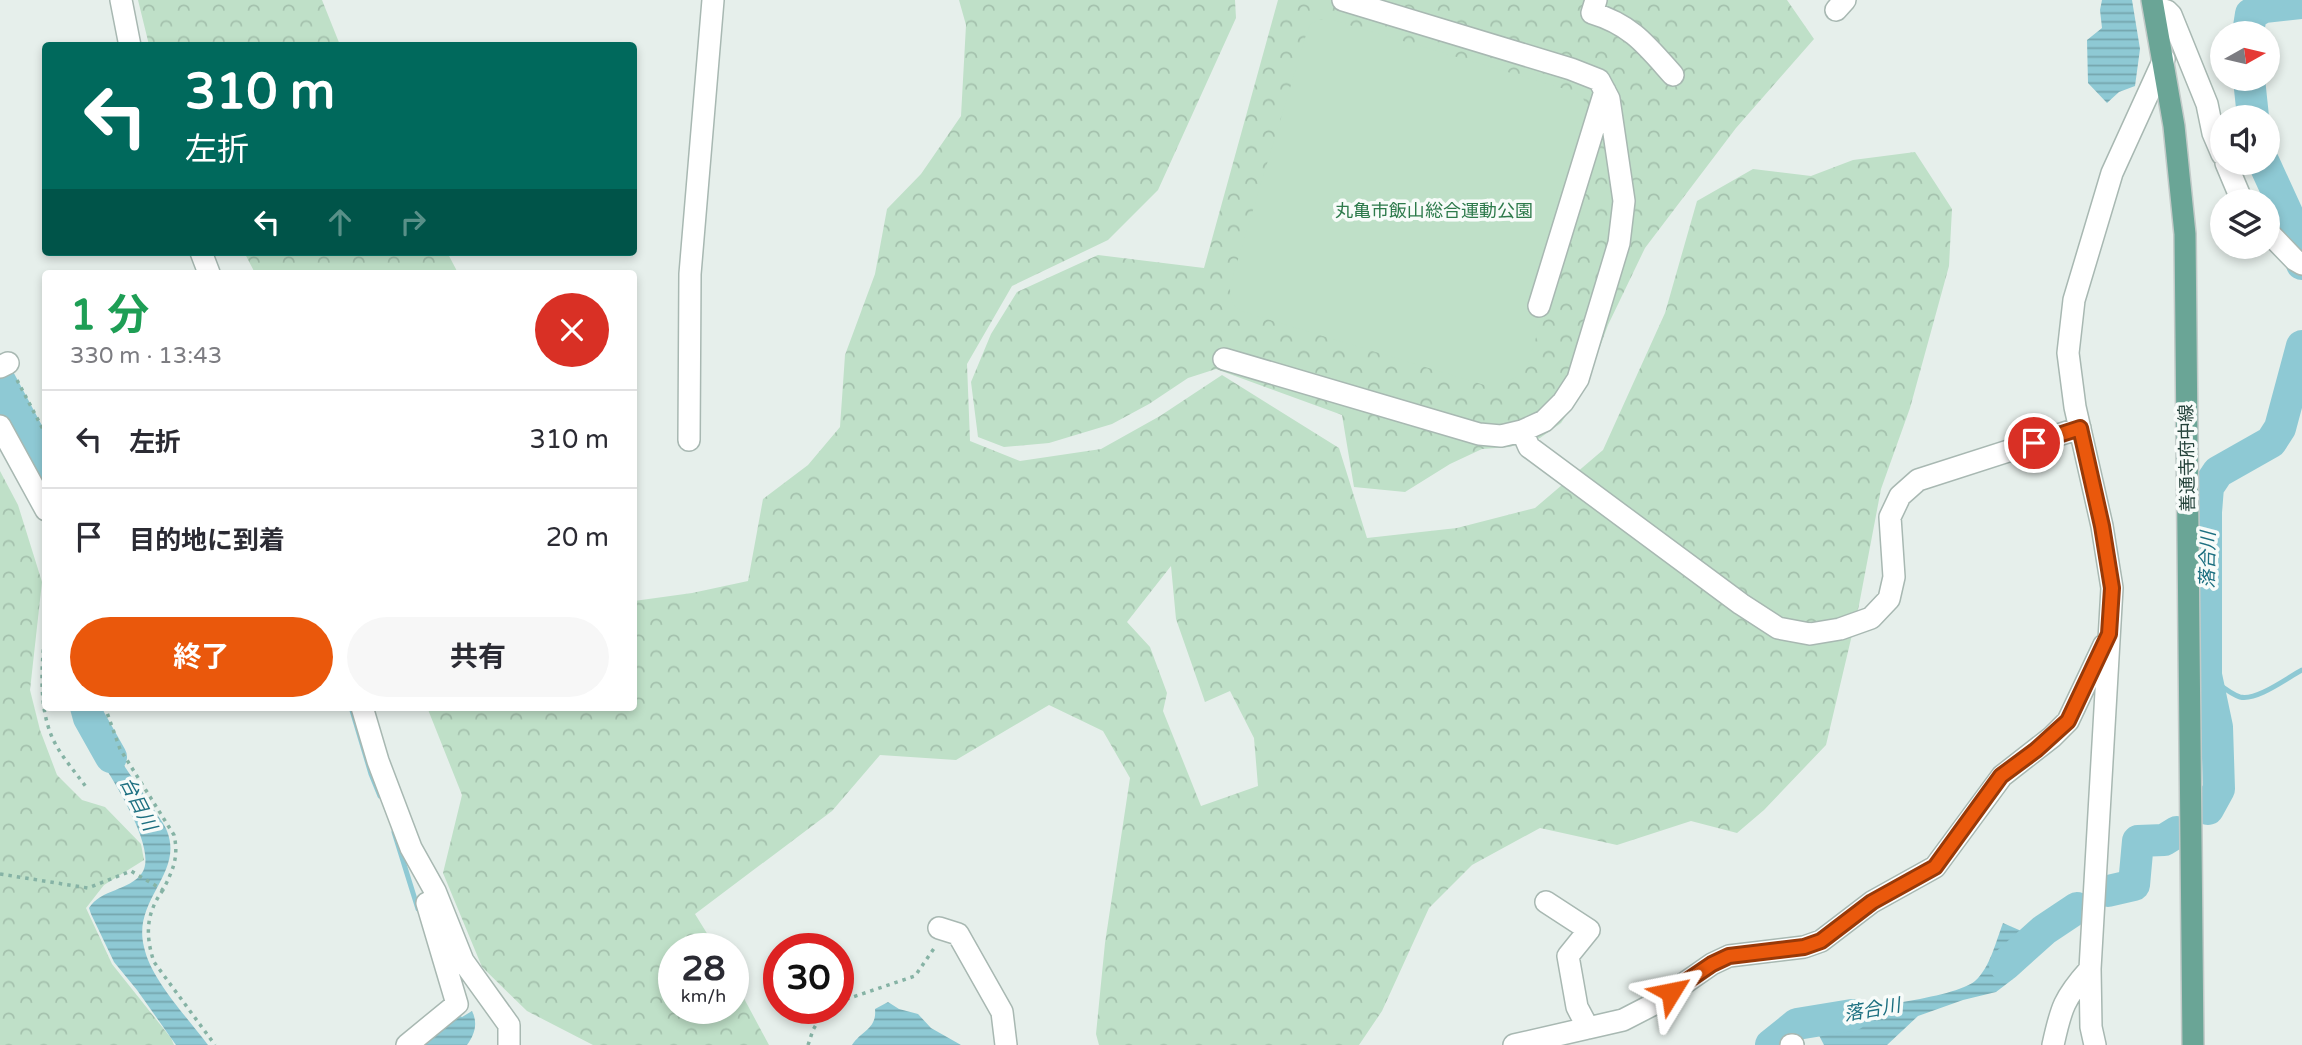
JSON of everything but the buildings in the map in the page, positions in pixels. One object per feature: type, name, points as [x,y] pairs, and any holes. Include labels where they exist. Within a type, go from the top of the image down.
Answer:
[{"type":"main road","name":"善通寺府中線","points":[[2153,4],[2170,66],[2185,234],[2193,1045]]},
{"type":"street","points":[[121,0],[129,42]]},
{"type":"street","points":[[689,440],[691,274],[713,0]]},
{"type":"street","points":[[1224,359],[1479,433],[1501,436],[1522,431],[1544,421],[1563,402],[1578,380],[1619,243],[1624,201],[1609,99],[1599,80],[1571,69],[1343,0]]},
{"type":"street","points":[[1596,0],[1592,13],[1614,20],[1633,32],[1673,75]]},
{"type":"street","points":[[2153,4],[2172,15],[2207,104],[2210,118]]},
{"type":"street","points":[[2095,1045],[2091,1027],[2090,969],[2112,588],[2102,526],[2075,407],[2068,353],[2074,300],[2112,173],[2170,66]]},
{"type":"street","points":[[1539,306],[1605,91]]},
{"type":"street","points":[[2280,244],[2299,262]]},
{"type":"street","points":[[0,426],[42,503]]},
{"type":"street","points":[[1522,431],[1529,447],[1741,604],[1779,628],[1810,634],[1840,629],[1871,618],[1889,598],[1894,577],[1890,517],[1900,496],[1918,480],[2080,428]]},
{"type":"street","points":[[1514,1045],[1623,1020],[1656,1003],[1712,964],[1729,956],[1804,947],[1821,941],[1872,902],[1935,867],[2001,776],[2042,746],[2068,721],[2109,634]]},
{"type":"street","points":[[363,711],[378,761],[411,848],[435,891],[463,961],[509,1025],[509,1045]]},
{"type":"street","points":[[407,1045],[457,1004],[424,895],[419,863]]},
{"type":"street","points":[[1546,902],[1589,930],[1568,956],[1577,1007],[1588,1028]]},
{"type":"street","points":[[939,928],[958,934],[1002,1012],[1006,1045]]},
{"type":"street","points":[[2053,1045],[2061,1008],[2070,991],[2090,969]]},
{"type":"path","points":[[3,365],[42,428]]},
{"type":"path","points":[[42,652],[42,674]]},
{"type":"path","points":[[46,711],[50,732],[86,787]]},
{"type":"path","points":[[106,711],[120,748],[174,835],[176,845],[175,865],[154,902],[149,917],[147,931],[154,962],[215,1045]]},
{"type":"path","points":[[0,874],[88,888],[131,871],[161,889]]},
{"type":"path","points":[[854,997],[915,976],[935,949],[939,928]]},
{"type":"path","points":[[808,1045],[817,1024]]},
{"type":"green space","points":[[138,0],[322,0],[339,42],[148,42]]},
{"type":"green space","points":[[959,0],[1235,0],[1236,18],[1158,190],[1108,240],[1012,286],[967,364],[970,441],[1020,461],[1101,449],[1160,416],[1222,375],[1339,448],[1367,538],[1457,528],[1535,508],[1603,450],[1665,313],[1697,201],[1753,169],[1811,176],[1853,160],[1915,152],[1952,209],[1949,266],[1910,408],[1881,489],[1859,605],[1826,745],[1764,810],[1737,833],[1691,821],[1617,845],[1540,828],[1472,865],[1429,908],[1382,1011],[1359,1045],[1099,1045],[1096,1034],[1105,943],[1130,778],[1103,731],[1049,705],[956,760],[880,755],[832,811],[695,914],[707,933],[658,933],[658,1024],[749,1024],[749,1008],[769,1045],[593,1045],[527,1011],[482,967],[443,873],[462,795],[429,711],[637,711],[637,601],[748,581],[763,499],[808,465],[840,427],[845,355],[875,274],[887,209],[921,174],[961,116],[966,25]],"holes":[[[1171,566],[1176,619],[1205,702],[1230,691],[1254,738],[1258,786],[1201,806],[1163,711],[1167,693],[1150,647],[1127,622]]]},
{"type":"green space","name":"丸亀市飯山総合運動公園","points":[[1278,0],[1787,0],[1814,39],[1736,128],[1645,248],[1608,325],[1585,387],[1561,423],[1540,438],[1509,447],[1482,449],[1450,464],[1405,492],[1354,487],[1342,415],[1216,369],[1188,378],[1112,424],[1049,443],[1004,447],[978,437],[971,382],[991,334],[1017,292],[1098,255],[1204,268]]},
{"type":"green space","points":[[1317,20],[1332,20],[1575,92],[1583,98],[1590,115],[1545,308],[1527,367],[1517,377],[1490,387],[1244,312],[1232,302],[1230,286],[1306,35],[1310,25]]},
{"type":"green space","points":[[246,256],[449,256],[456,270],[253,270]]},
{"type":"green space","points":[[0,471],[18,505],[42,582],[30,690],[40,730],[57,775],[82,800],[105,807],[141,844],[144,860],[104,885],[86,908],[112,964],[174,1045],[0,1045]]},
{"type":"water","points":[[2102,0],[2132,0],[2140,49],[2135,86],[2119,92],[2107,103],[2088,83],[2087,40],[2102,28]]},
{"type":"water","points":[[97,717],[115,752],[167,831],[169,861],[145,915],[142,930],[144,947],[162,985],[208,1045],[176,1045],[114,962],[91,914],[89,908],[94,902],[136,879],[142,873],[145,862],[144,847],[130,812],[82,723]]},
{"type":"water","points":[[2003,923],[2044,941],[2016,963],[2013,979],[1996,992],[1918,1016],[1887,1045],[1824,1045],[1810,1018],[1926,998],[1975,981],[1989,962]]},
{"type":"water","points":[[888,1002],[899,1009],[918,1014],[931,1028],[961,1045],[852,1045],[874,1021],[875,1009]]},
{"type":"water","points":[[472,1011],[475,1028],[467,1045],[418,1045],[457,1014],[462,1017]]},
{"type":"waterway","name":"落合川","points":[[2250,21],[2251,14],[2264,7],[2302,3]]},
{"type":"waterway","name":"落合川","points":[[2250,91],[2252,105]]},
{"type":"waterway","name":"落合川","points":[[2270,175],[2292,224],[2302,264]]},
{"type":"waterway","name":"落合川","points":[[2208,809],[2219,789],[2217,727],[2206,675],[2208,487],[2218,472],[2271,442],[2280,428],[2302,346]]},
{"type":"waterway","name":"台目川","points":[[0,381],[42,460]]},
{"type":"waterway","points":[[2206,675],[2231,693],[2247,697],[2255,696],[2302,670]]},
{"type":"waterway","name":"台目川","points":[[87,711],[111,757]]},
{"type":"waterway","points":[[352,711],[380,796]]},
{"type":"waterway","points":[[394,832],[418,909]]},
{"type":"waterway","name":"落合川","points":[[2108,891],[2134,885],[2138,841],[2164,840],[2177,832]]},
{"type":"waterway","name":"落合川","points":[[2005,965],[2044,930],[2077,908]]},
{"type":"waterway","name":"落合川","points":[[1771,1045],[1797,1024],[1852,1015]]},
{"type":"route","points":[[1671,992],[1712,964],[1729,956],[1804,947],[1821,941],[1872,902],[1935,867],[2001,776],[2021,763],[2068,721],[2109,634],[2112,588],[2102,526],[2080,428],[2034,443]]}]
